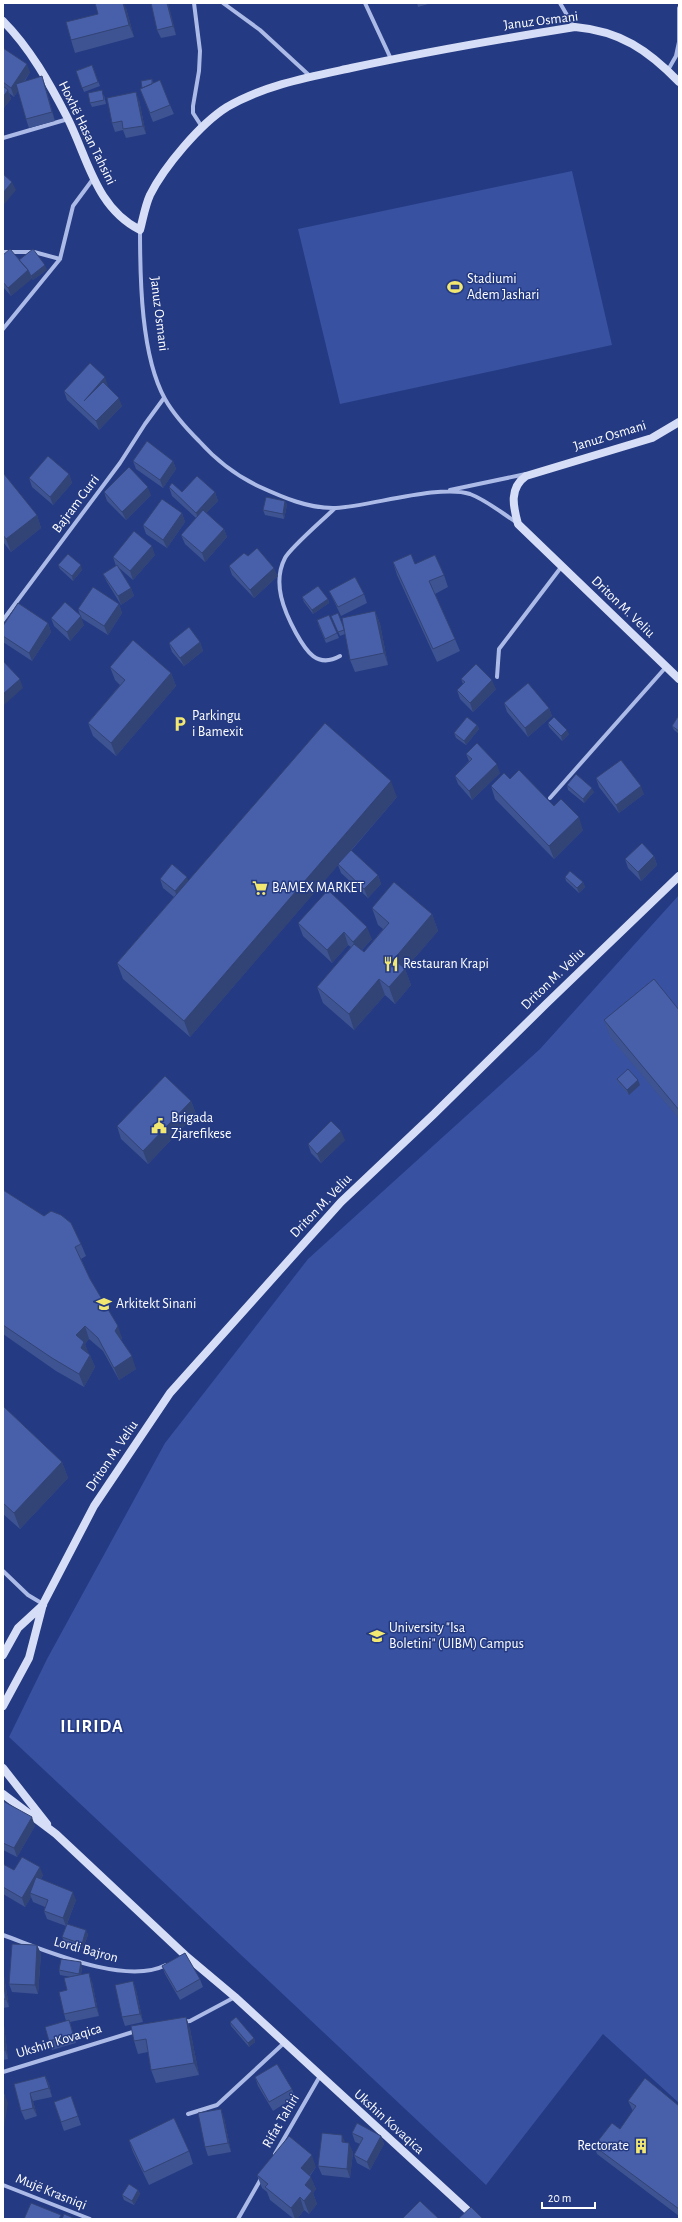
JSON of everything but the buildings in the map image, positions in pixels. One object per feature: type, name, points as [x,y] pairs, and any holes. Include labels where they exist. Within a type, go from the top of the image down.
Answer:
[{"type":"street","points":[[194,3],[200,51],[199,71],[193,113],[202,129]]},
{"type":"street","points":[[223,3],[260,30],[311,77]]},
{"type":"street","points":[[365,3],[391,59]]},
{"type":"street","points":[[560,3],[575,27]]},
{"type":"street","points":[[668,70],[676,56],[679,42],[679,8]]},
{"type":"street","name":"Hoxhë Hasan Tahsini","points":[[3,21],[44,74],[68,119],[93,179],[107,204],[114,212],[140,230]]},
{"type":"street","name":"Januz Osmani","points":[[546,470],[448,490],[335,508],[317,507],[279,496],[237,476],[205,448],[185,427],[164,398],[151,357],[140,295],[140,230],[149,196],[167,167],[183,148],[226,108],[251,95],[311,77],[391,59],[575,27],[593,29],[612,34],[634,43],[668,70],[679,82]]},
{"type":"street","points":[[3,138],[68,119]]},
{"type":"street","points":[[3,328],[60,259],[73,206],[93,179]]},
{"type":"street","points":[[3,252],[34,252],[60,259]]},
{"type":"street","name":"Bajram Curri","points":[[3,620],[120,463],[164,398]]},
{"type":"street","name":"Januz Osmani","points":[[518,524],[512,503],[518,483],[526,476],[652,438],[679,422]]},
{"type":"street","name":"Januz Osmani","points":[[448,490],[473,496],[518,524]]},
{"type":"street","points":[[335,508],[285,557],[280,574],[280,587],[285,613],[310,654],[325,661],[333,660],[340,656]]},
{"type":"street","name":"Driton M. Veliu","points":[[518,524],[679,680]]},
{"type":"street","points":[[497,677],[499,649],[562,566]]},
{"type":"street","points":[[550,798],[666,667]]},
{"type":"street","name":"Driton M. Veliu","points":[[3,1706],[29,1658],[43,1604],[94,1506],[170,1393],[341,1202],[434,1114],[679,876]]},
{"type":"street","points":[[3,1571],[28,1595],[43,1604]]},
{"type":"street","name":"Driton M. Veliu","points":[[3,1655],[18,1628],[43,1604]]},
{"type":"street","name":"Ukshin Kovaqica","points":[[3,1768],[56,1834],[182,1957],[235,1997],[477,2219]]},
{"type":"street","name":"Ukshin Kovaqica","points":[[3,1794],[56,1834]]},
{"type":"street","name":"Lordi Bajron","points":[[3,1935],[109,1970],[137,1972],[160,1968],[173,1962]]},
{"type":"street","points":[[176,2024],[190,2021],[235,1997]]},
{"type":"street","name":"Ukshin Kovaqica","points":[[3,2072],[140,2030]]},
{"type":"street","points":[[188,2114],[217,2105],[284,2043]]},
{"type":"street","name":"Rifat Tahiri","points":[[273,2158],[320,2076]]},
{"type":"street","points":[[238,2219],[265,2171]]},
{"type":"street","name":"Mujë Krasniqi","points":[[3,2185],[90,2219]]},
{"type":"shaded area","name":"Stadiumi Adem Jashari","points":[[572,171],[612,345],[340,404],[298,229]]},
{"type":"shaded area","name":"University \"Isa Boletini\" (UIBM) Campus","points":[[679,895],[679,2103],[603,2034],[486,2185],[9,1737],[47,1659],[165,1443],[308,1259],[540,1049]]},
{"type":"place","name":"Stadiumi Adem Jashari","points":[[455,287]]},
{"type":"place","name":"Parkingu i Bamexit","points":[[180,724]]},
{"type":"place","name":"BAMEX MARKET","points":[[260,888]]},
{"type":"place","name":"Restauran Krapi","points":[[391,964]]},
{"type":"place","name":"Brigada Zjarefikese","points":[[159,1126]]},
{"type":"place","name":"Arkitekt Sinani","points":[[104,1304]]},
{"type":"place","name":"University \"Isa Boletini\" (UIBM) Campus","points":[[377,1636]]},
{"type":"place","name":"Rectorate","points":[[641,2146]]},
{"type":"district","name":"ILIRIDA","points":[[92,1727]]}]
